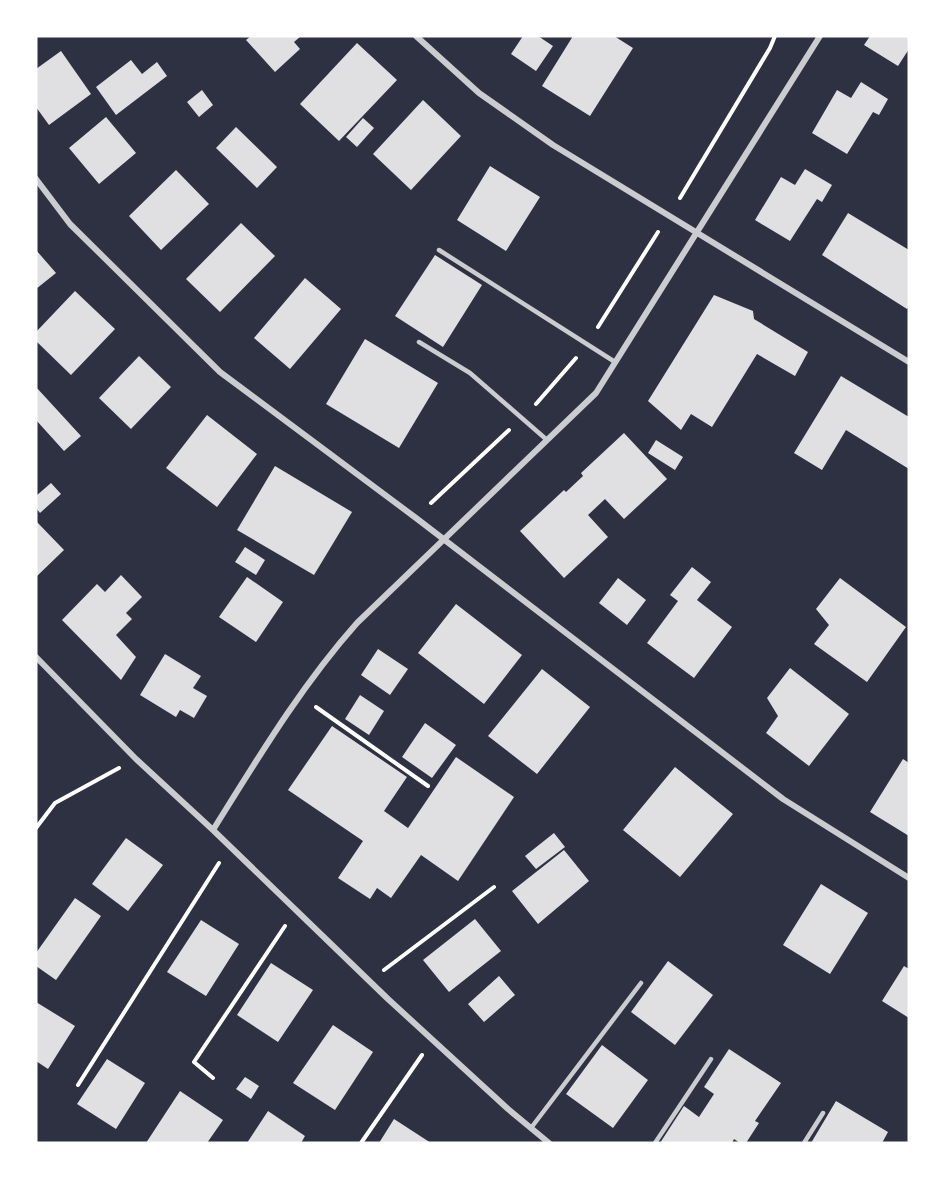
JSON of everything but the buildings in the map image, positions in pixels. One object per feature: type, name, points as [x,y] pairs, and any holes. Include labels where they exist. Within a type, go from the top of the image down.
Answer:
[{"type":"street","points":[[416,36],[479,93],[553,145],[909,362]]},
{"type":"street","points":[[213,830],[299,695],[326,658],[357,623],[596,393],[820,36]]},
{"type":"street","points":[[36,179],[70,224],[220,372],[416,518],[783,799],[909,878]]},
{"type":"street","points":[[36,657],[136,759],[230,846],[369,981],[549,1143]]},
{"type":"lane","points":[[439,250],[615,362]]},
{"type":"lane","points":[[419,342],[470,373],[547,440]]},
{"type":"lane","points":[[531,1128],[641,983]]},
{"type":"lane","points":[[655,1143],[711,1059]]},
{"type":"lane","points":[[804,1143],[823,1113]]},
{"type":"path","points":[[416,518],[541,400],[587,344],[668,216],[770,48],[775,36]]},
{"type":"path","points":[[299,695],[428,786]]},
{"type":"path","points":[[36,828],[56,803],[136,759]]},
{"type":"path","points":[[78,1085],[230,846]]},
{"type":"path","points":[[369,981],[494,887]]},
{"type":"path","points":[[213,1078],[194,1062],[296,910]]},
{"type":"path","points":[[361,1143],[432,1040]]}]
